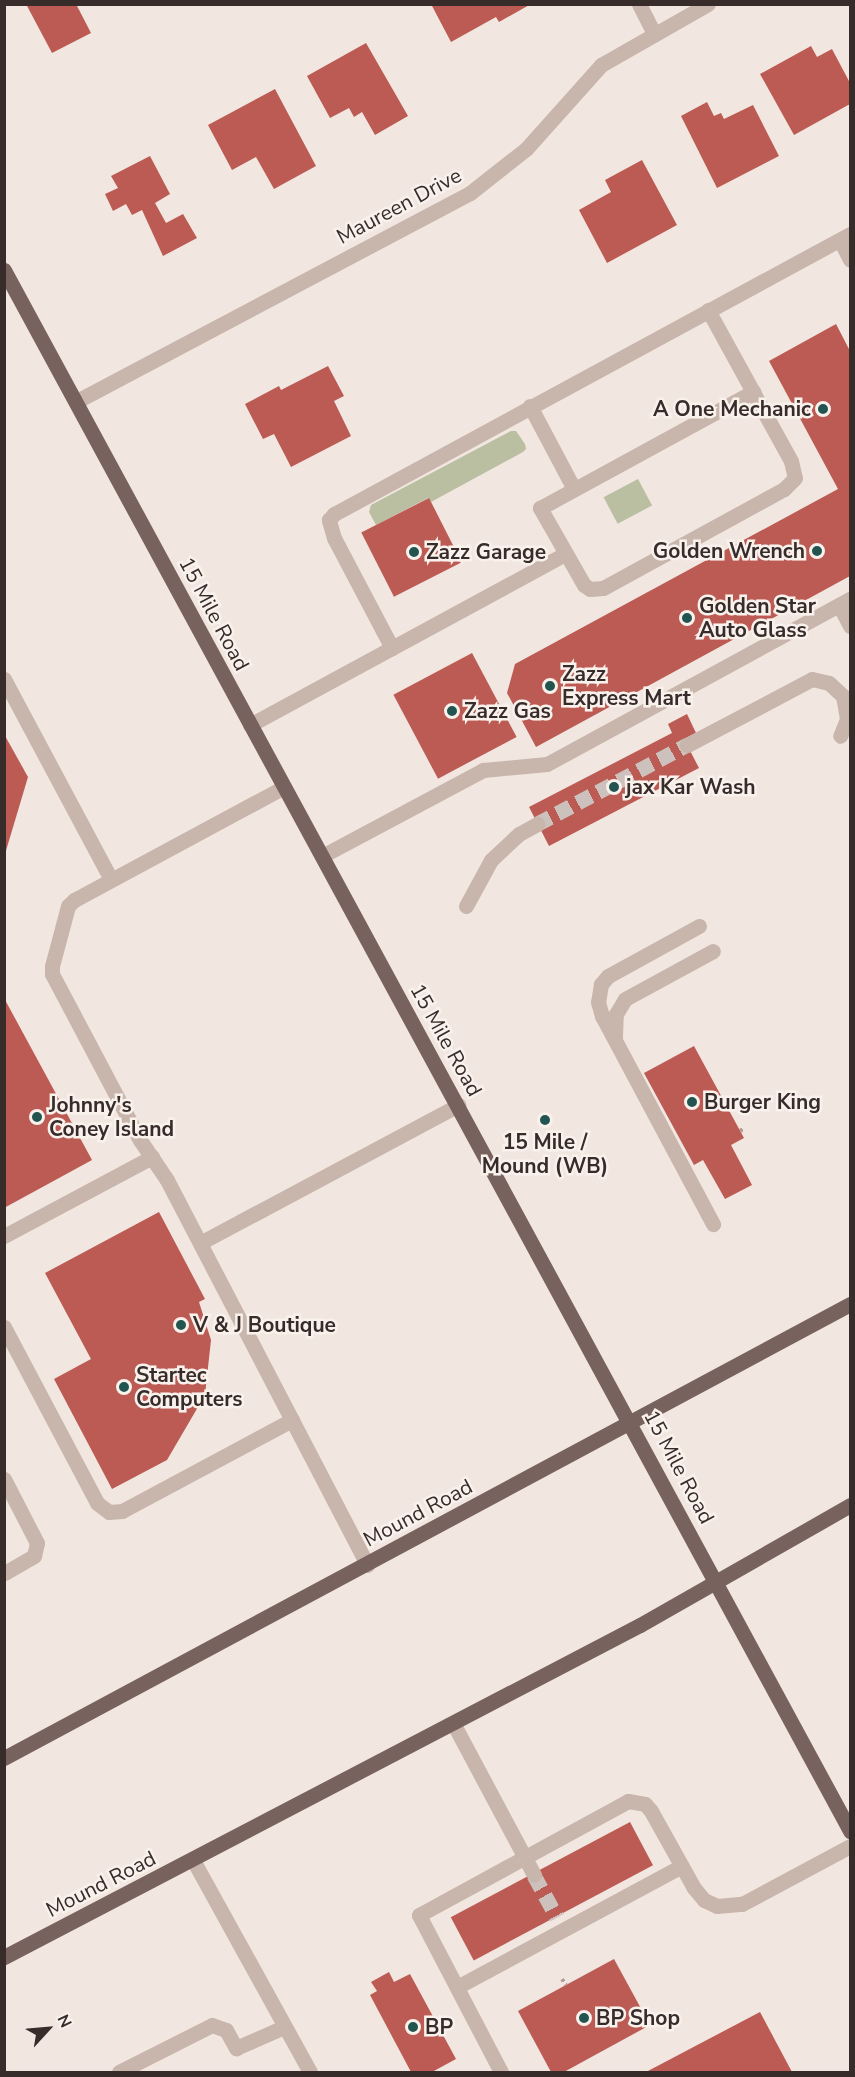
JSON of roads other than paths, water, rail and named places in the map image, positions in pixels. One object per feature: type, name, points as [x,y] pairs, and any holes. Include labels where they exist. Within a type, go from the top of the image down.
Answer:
[{"type":"main road","name":"15 Mile Road","points":[[4,270],[77,401],[284,788],[631,1421],[850,1831]]},
{"type":"main road","name":"Mound Road","points":[[4,1758],[850,1304]]},
{"type":"main road","name":"Mound Road","points":[[4,1957],[718,1583],[850,1505]]},
{"type":"street","points":[[639,4],[654,34]]},
{"type":"street","name":"Maureen Drive","points":[[77,401],[486,182],[526,149],[601,65],[708,4]]},
{"type":"street","points":[[392,648],[333,538],[329,520],[340,509],[845,237],[850,260]]},
{"type":"street","points":[[708,310],[753,392],[795,469],[795,478],[790,484],[597,590],[584,585],[540,508],[753,392]]},
{"type":"street","points":[[530,406],[574,489]]},
{"type":"street","points":[[250,725],[565,554]]},
{"type":"street","points":[[322,856],[483,770],[547,764],[845,602],[850,626]]},
{"type":"street","points":[[4,679],[111,879]]},
{"type":"street","points":[[687,745],[812,679],[829,683],[843,696],[847,718],[840,735]]},
{"type":"street","points":[[284,788],[82,894],[68,906],[52,966],[52,974],[140,1140],[152,1157],[200,1243],[367,1565]]},
{"type":"street","points":[[466,906],[491,860],[519,834],[537,824]]},
{"type":"street","points":[[699,926],[605,980],[598,1002],[602,1016],[713,1224]]},
{"type":"street","points":[[616,1043],[615,1022],[618,1009],[625,999],[713,951]]},
{"type":"street","points":[[200,1243],[458,1105]]},
{"type":"street","points":[[4,1236],[152,1157]]},
{"type":"street","points":[[4,1328],[97,1503],[109,1512],[122,1511],[292,1420]]},
{"type":"street","points":[[4,1479],[37,1542],[34,1556],[4,1573]]},
{"type":"street","points":[[453,1723],[534,1875]]},
{"type":"street","points":[[501,2073],[419,1915],[620,1804],[636,1801],[645,1804],[651,1811],[704,1900],[717,1906],[731,1907],[742,1904],[850,1846]]},
{"type":"street","points":[[193,1860],[310,2073]]},
{"type":"street","points":[[457,1987],[561,1923],[682,1866]]},
{"type":"street","points":[[119,2073],[212,2025],[226,2030],[236,2048],[285,2027]]},
{"type":"tunnel","points":[[537,824],[687,745]]},
{"type":"tunnel","points":[[534,1875],[557,1917]]},
{"type":"place","name":"A One Mechanic","points":[[823,409]]},
{"type":"place","name":"Golden Wrench","points":[[817,551]]},
{"type":"place","name":"Zazz Garage","points":[[414,552]]},
{"type":"place","name":"Golden Star Auto Glass","points":[[687,618]]},
{"type":"place","name":"Zazz Express Mart","points":[[550,686]]},
{"type":"place","name":"Zazz Gas","points":[[452,711]]},
{"type":"place","name":"jax Kar Wash","points":[[614,787]]},
{"type":"place","name":"Burger King","points":[[692,1102]]},
{"type":"place","name":"Johnny's Coney Island","points":[[37,1117]]},
{"type":"place","name":"15 Mile / Mound (WB)","points":[[545,1120]]},
{"type":"place","name":"V & J Boutique","points":[[181,1325]]},
{"type":"place","name":"Startec Computers","points":[[124,1387]]},
{"type":"place","name":"BP Shop","points":[[584,2018]]},
{"type":"place","name":"BP","points":[[413,2027]]}]
